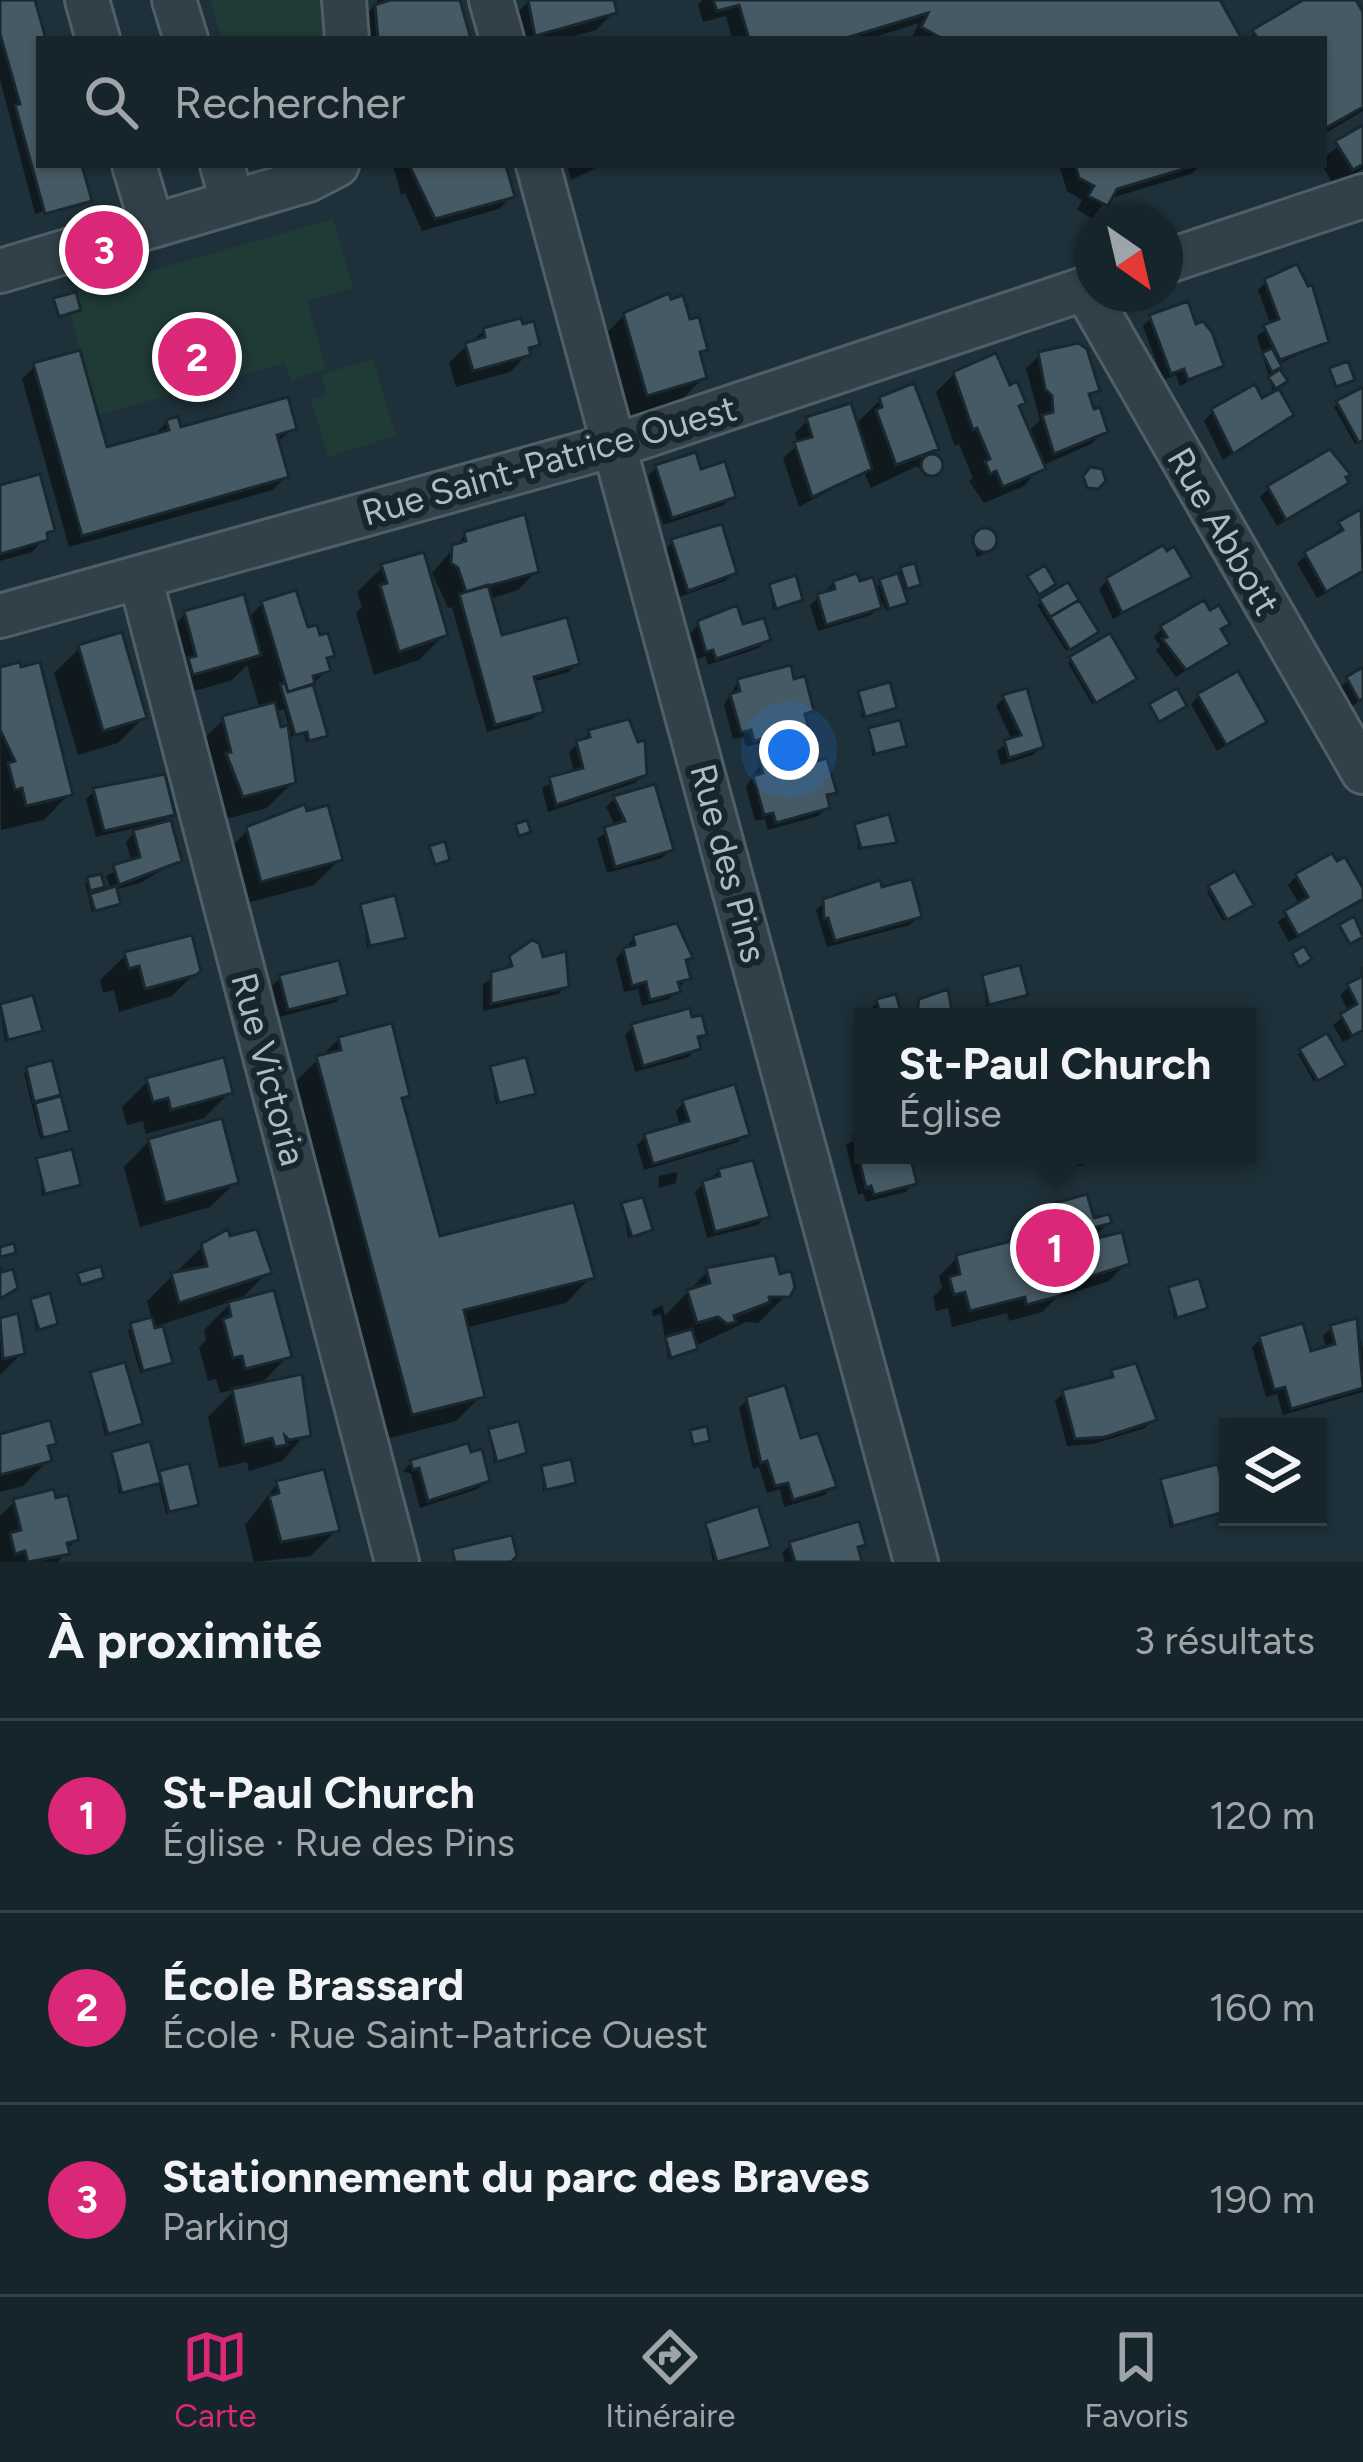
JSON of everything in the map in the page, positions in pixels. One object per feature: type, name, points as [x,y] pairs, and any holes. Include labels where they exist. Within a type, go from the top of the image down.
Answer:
[{"type":"street","points":[[87,0],[97,36]]},
{"type":"street","points":[[174,0],[185,36]]},
{"type":"street","points":[[344,0],[347,36]]},
{"type":"street","points":[[491,0],[501,36]]},
{"type":"street","points":[[135,168],[152,225]]},
{"type":"street","points":[[0,271],[152,225],[227,183],[320,176],[332,168]]},
{"type":"street","name":"Rue des Pins","points":[[542,178],[916,1562]]},
{"type":"street","points":[[1183,256],[1363,196]]},
{"type":"street","name":"Rue Saint-Patrice Ouest","points":[[0,616],[617,444],[1075,293]]},
{"type":"street","name":"Rue Abbott","points":[[1103,312],[1363,772]]},
{"type":"street","name":"Rue Victoria","points":[[140,577],[398,1562]]},
{"type":"green space","points":[[210,0],[320,0],[330,36],[221,36]]},
{"type":"green space","points":[[333,219],[353,288],[307,301],[326,369],[291,380],[285,363],[98,415],[70,313],[81,310],[76,292]]},
{"type":"green space","points":[[373,359],[396,436],[328,457],[311,400],[327,394],[321,374]]},
{"type":"building","points":[[0,0],[35,0],[45,36],[36,36],[36,168],[83,168],[92,201],[45,214],[0,34]]},
{"type":"building","points":[[390,0],[460,0],[470,36],[378,36],[375,5]]},
{"type":"building","points":[[528,0],[614,0],[617,13],[535,36]]},
{"type":"building","points":[[713,0],[1220,0],[1240,36],[938,36],[921,27],[928,13],[853,36],[748,36],[739,5],[717,11]]},
{"type":"building","points":[[1303,0],[1356,0],[1363,12],[1363,107],[1327,127],[1327,36],[1256,36],[1252,30]]},
{"type":"building","points":[[1363,125],[1363,164],[1353,170],[1335,141]]},
{"type":"building","points":[[410,168],[507,168],[515,197],[435,219]]},
{"type":"building","points":[[1076,168],[1187,168],[1117,189],[1109,204],[1088,196],[1094,186],[1079,178]]},
{"type":"building","points":[[1297,264],[1308,286],[1312,284],[1329,342],[1280,360],[1263,325],[1279,319],[1264,279]]},
{"type":"building","points":[[76,292],[81,310],[59,317],[53,298]]},
{"type":"building","points":[[669,293],[671,299],[683,295],[690,319],[699,317],[708,350],[700,352],[707,378],[647,396],[623,313]]},
{"type":"building","points":[[1188,301],[1196,324],[1203,321],[1212,332],[1224,366],[1188,380],[1184,369],[1171,374],[1149,315],[1183,312],[1183,303]]},
{"type":"building","points":[[521,318],[523,324],[534,321],[540,345],[529,348],[531,355],[473,371],[465,343],[485,337],[483,328]]},
{"type":"building","points":[[1078,343],[1087,349],[1100,391],[1089,394],[1094,409],[1100,407],[1108,432],[1054,454],[1042,415],[1053,412],[1052,396],[1045,389],[1038,352]]},
{"type":"building","points":[[1272,348],[1282,367],[1272,372],[1262,353]]},
{"type":"building","points":[[80,350],[107,447],[169,430],[166,420],[178,416],[181,427],[288,397],[297,429],[277,435],[289,477],[82,536],[33,363]]},
{"type":"building","points":[[996,353],[1010,385],[1017,381],[1026,403],[1019,406],[1046,469],[1003,487],[996,471],[990,474],[985,461],[990,459],[977,428],[973,430],[953,372]]},
{"type":"building","points":[[1348,361],[1355,380],[1336,387],[1329,368]]},
{"type":"building","points":[[1280,369],[1288,381],[1276,389],[1268,377]]},
{"type":"building","points":[[914,383],[939,449],[896,465],[876,410],[882,407],[879,397]]},
{"type":"building","points":[[1255,384],[1262,398],[1279,389],[1294,415],[1233,454],[1211,409]]},
{"type":"building","points":[[1363,387],[1363,440],[1359,443],[1336,401]]},
{"type":"building","points":[[851,403],[872,469],[812,497],[794,442],[812,437],[806,417]]},
{"type":"building","points":[[1330,449],[1351,475],[1346,477],[1349,483],[1286,520],[1267,486]]},
{"type":"building","points":[[696,452],[701,469],[725,461],[736,497],[672,518],[655,465]]},
{"type":"building","points":[[932,454],[943,465],[932,476],[921,465]]},
{"type":"building","points":[[1090,467],[1102,469],[1106,481],[1098,489],[1087,488],[1083,476]]},
{"type":"building","points":[[40,474],[55,530],[47,533],[48,540],[0,554],[0,485]]},
{"type":"building","points":[[1361,509],[1363,571],[1326,592],[1304,552],[1343,530],[1338,522]]},
{"type":"building","points":[[525,514],[539,572],[466,592],[458,568],[451,563],[452,545],[466,541],[464,532]]},
{"type":"building","points":[[722,524],[737,573],[688,591],[671,539]]},
{"type":"building","points":[[985,528],[994,531],[994,549],[985,552],[976,549],[973,540],[976,531]]},
{"type":"building","points":[[1163,545],[1167,551],[1174,546],[1192,577],[1122,613],[1106,578]]},
{"type":"building","points":[[424,552],[448,635],[399,652],[380,585],[387,583],[381,564]]},
{"type":"building","points":[[915,563],[921,585],[907,589],[900,567]]},
{"type":"building","points":[[1045,565],[1056,584],[1039,595],[1027,576]]},
{"type":"building","points":[[857,573],[860,581],[873,577],[882,608],[826,625],[817,594],[835,589],[833,581]]},
{"type":"building","points":[[898,573],[908,603],[889,609],[879,579]]},
{"type":"building","points":[[796,575],[803,600],[776,609],[769,584]]},
{"type":"building","points":[[1068,582],[1079,600],[1050,617],[1039,599]]},
{"type":"building","points":[[488,585],[502,635],[567,617],[580,664],[534,677],[544,712],[495,725],[459,594]]},
{"type":"building","points":[[296,590],[308,627],[317,625],[320,635],[328,633],[335,656],[327,658],[331,671],[313,676],[315,684],[288,692],[261,601]]},
{"type":"building","points":[[244,594],[261,655],[193,675],[188,658],[196,656],[184,611]]},
{"type":"building","points":[[1079,600],[1099,632],[1070,650],[1050,617]]},
{"type":"building","points":[[1204,600],[1210,610],[1219,605],[1230,624],[1221,629],[1230,644],[1186,670],[1162,639],[1167,637],[1160,626]]},
{"type":"building","points":[[737,605],[743,624],[764,618],[771,640],[716,659],[713,650],[706,652],[697,621]]},
{"type":"building","points":[[122,632],[147,718],[103,731],[78,645]]},
{"type":"building","points":[[1110,633],[1137,679],[1096,703],[1069,657]]},
{"type":"building","points":[[20,662],[21,667],[40,662],[73,795],[26,806],[22,788],[15,790],[8,763],[15,761],[0,730],[0,667]]},
{"type":"building","points":[[791,665],[794,679],[805,676],[814,711],[805,714],[808,726],[754,741],[751,730],[741,733],[730,694],[740,691],[737,679]]},
{"type":"building","points":[[1363,667],[1363,698],[1359,701],[1346,677]]},
{"type":"building","points":[[1238,671],[1267,722],[1226,745],[1197,694]]},
{"type":"building","points":[[890,682],[897,708],[865,717],[858,691]]},
{"type":"building","points":[[285,683],[288,692],[313,684],[328,736],[309,741],[307,732],[295,735],[280,684]]},
{"type":"building","points":[[1027,688],[1044,747],[1009,758],[1004,740],[1021,735],[1002,695]]},
{"type":"building","points":[[1177,688],[1187,706],[1159,722],[1149,704]]},
{"type":"building","points":[[275,702],[281,727],[288,725],[296,783],[243,797],[226,753],[231,752],[222,716]]},
{"type":"building","points":[[629,719],[638,742],[645,740],[647,775],[556,805],[549,777],[583,768],[576,741],[590,737],[588,730]]},
{"type":"building","points":[[900,720],[907,746],[875,754],[868,728]]},
{"type":"building","points":[[813,746],[817,761],[827,758],[837,793],[827,795],[830,808],[776,823],[773,813],[764,815],[753,776],[763,773],[759,761]]},
{"type":"building","points":[[165,774],[175,815],[104,831],[93,788]]},
{"type":"building","points":[[655,784],[674,850],[615,867],[604,827],[625,821],[613,796]]},
{"type":"building","points":[[305,804],[307,811],[328,805],[343,860],[261,882],[246,827]]},
{"type":"building","points":[[889,814],[897,843],[861,848],[854,824]]},
{"type":"building","points":[[171,820],[182,861],[119,885],[113,865],[140,857],[133,830]]},
{"type":"building","points":[[527,820],[531,832],[519,836],[515,824]]},
{"type":"building","points":[[445,841],[450,860],[435,865],[429,846]]},
{"type":"building","points":[[1332,853],[1337,861],[1345,857],[1363,888],[1363,899],[1298,936],[1284,911],[1308,897],[1295,874]]},
{"type":"building","points":[[1235,871],[1254,905],[1227,920],[1208,886]]},
{"type":"building","points":[[101,874],[105,887],[90,891],[87,877]]},
{"type":"building","points":[[912,879],[922,917],[835,941],[828,918],[824,919],[823,899],[880,880],[882,887]]},
{"type":"building","points":[[116,886],[121,904],[95,911],[90,894]]},
{"type":"building","points":[[395,895],[406,938],[370,946],[360,904]]},
{"type":"building","points":[[1354,916],[1363,937],[1350,944],[1339,925]]},
{"type":"building","points":[[677,923],[693,958],[686,960],[691,979],[678,982],[681,992],[650,1000],[646,982],[632,986],[623,948],[635,945],[633,935]]},
{"type":"building","points":[[192,935],[201,971],[196,975],[145,989],[139,966],[129,969],[124,952]]},
{"type":"building","points":[[532,940],[539,943],[543,957],[566,951],[569,987],[491,1004],[491,972],[512,966],[509,956]]},
{"type":"building","points":[[1304,946],[1312,959],[1299,967],[1292,953]]},
{"type":"building","points":[[339,960],[348,995],[288,1010],[279,975]]},
{"type":"building","points":[[1020,965],[1028,995],[989,1005],[982,975]]},
{"type":"building","points":[[1363,967],[1363,1030],[1352,1036],[1340,1014],[1357,1004],[1347,984],[1361,977]]},
{"type":"building","points":[[948,989],[951,1008],[918,1008],[919,999]]},
{"type":"building","points":[[896,994],[900,1008],[878,1008],[876,999]]},
{"type":"building","points":[[33,995],[43,1031],[8,1040],[0,1004]]},
{"type":"building","points":[[690,1008],[692,1017],[702,1015],[707,1035],[698,1037],[701,1049],[643,1066],[631,1024]]},
{"type":"building","points":[[392,1023],[410,1096],[402,1098],[440,1236],[574,1202],[595,1278],[464,1310],[485,1397],[412,1415],[316,1056],[341,1050],[338,1037]]},
{"type":"building","points":[[1327,1033],[1346,1065],[1318,1081],[1299,1049]]},
{"type":"building","points":[[224,1057],[233,1093],[171,1110],[168,1098],[153,1102],[146,1078]]},
{"type":"building","points":[[526,1057],[536,1094],[499,1103],[490,1066]]},
{"type":"building","points":[[52,1060],[61,1095],[34,1102],[26,1067]]},
{"type":"building","points":[[735,1084],[750,1135],[653,1164],[644,1134],[689,1121],[682,1100]]},
{"type":"building","points":[[61,1096],[70,1131],[43,1138],[35,1103]]},
{"type":"building","points":[[222,1118],[239,1183],[165,1203],[148,1139]]},
{"type":"building","points":[[72,1149],[81,1185],[45,1194],[36,1158]]},
{"type":"building","points":[[753,1160],[770,1217],[715,1232],[702,1181],[720,1176],[718,1169]]},
{"type":"building","points":[[860,1164],[912,1164],[917,1184],[874,1195],[871,1186],[866,1188]]},
{"type":"building","points":[[1087,1194],[1094,1218],[1109,1214],[1112,1223],[1096,1227],[1098,1238],[1122,1232],[1130,1264],[1060,1286],[1063,1295],[1026,1305],[1025,1297],[970,1311],[965,1292],[954,1295],[949,1277],[960,1274],[956,1255],[1012,1241],[1010,1235],[1041,1227],[1040,1221],[1033,1223],[1030,1210]]},
{"type":"building","points":[[643,1197],[653,1230],[632,1237],[621,1203]]},
{"type":"building","points":[[228,1229],[230,1236],[257,1229],[272,1273],[179,1303],[171,1273],[207,1266],[201,1244]]},
{"type":"building","points":[[14,1243],[16,1253],[0,1257],[0,1247]]},
{"type":"building","points":[[775,1255],[780,1274],[791,1271],[795,1287],[790,1297],[769,1297],[770,1302],[734,1316],[736,1322],[727,1324],[718,1317],[697,1323],[687,1290],[710,1283],[706,1268]]},
{"type":"building","points":[[0,1266],[2,1272],[13,1269],[18,1288],[0,1299]]},
{"type":"building","points":[[101,1266],[104,1278],[81,1285],[77,1273]]},
{"type":"building","points":[[1199,1278],[1208,1308],[1177,1318],[1168,1287]]},
{"type":"building","points":[[274,1290],[292,1357],[245,1369],[242,1356],[233,1358],[223,1319],[231,1316],[228,1302]]},
{"type":"building","points":[[50,1293],[58,1324],[39,1330],[30,1299]]},
{"type":"building","points":[[18,1313],[25,1354],[3,1359],[0,1318]]},
{"type":"building","points":[[152,1317],[155,1328],[163,1326],[173,1363],[143,1371],[130,1323]]},
{"type":"building","points":[[1357,1318],[1363,1388],[1291,1409],[1285,1387],[1274,1390],[1259,1336],[1303,1323],[1311,1351],[1335,1344],[1330,1325]]},
{"type":"building","points":[[692,1329],[698,1349],[671,1358],[665,1337]]},
{"type":"building","points":[[125,1362],[143,1424],[108,1434],[90,1372]]},
{"type":"building","points":[[1136,1363],[1157,1420],[1105,1437],[1075,1439],[1062,1390],[1113,1377],[1111,1370]]},
{"type":"building","points":[[302,1374],[311,1436],[289,1440],[285,1436],[287,1445],[275,1447],[272,1438],[244,1445],[232,1389]]},
{"type":"building","points":[[785,1385],[801,1438],[818,1433],[837,1487],[793,1500],[788,1483],[775,1486],[767,1461],[761,1463],[746,1397]]},
{"type":"building","points":[[50,1420],[57,1444],[48,1446],[52,1461],[0,1475],[0,1434]]},
{"type":"building","points":[[519,1421],[527,1453],[497,1462],[488,1429]]},
{"type":"building","points":[[707,1426],[710,1441],[693,1445],[690,1430]]},
{"type":"building","points":[[150,1441],[161,1483],[122,1493],[111,1452]]},
{"type":"building","points":[[468,1443],[471,1452],[482,1449],[490,1481],[428,1501],[419,1468],[413,1470],[410,1460]]},
{"type":"building","points":[[571,1459],[576,1483],[546,1490],[541,1466]]},
{"type":"building","points":[[189,1463],[199,1505],[169,1512],[159,1471]]},
{"type":"building","points":[[1218,1464],[1219,1513],[1173,1526],[1160,1479]]},
{"type":"building","points":[[324,1469],[340,1531],[281,1542],[269,1496],[279,1493],[276,1481]]},
{"type":"building","points":[[54,1489],[56,1498],[68,1495],[79,1540],[67,1543],[70,1554],[28,1562],[25,1551],[15,1554],[10,1533],[21,1530],[13,1499]]},
{"type":"building","points":[[758,1506],[771,1547],[717,1562],[705,1523]]},
{"type":"building","points":[[859,1521],[866,1545],[858,1547],[862,1562],[795,1562],[789,1542]]},
{"type":"building","points":[[512,1535],[517,1556],[511,1562],[455,1562],[452,1549]]},
{"type":"place","name":"Stationnement du parc des Braves","points":[[104,250]]},
{"type":"place","name":"École Brassard","points":[[197,357]]},
{"type":"place","name":"St-Paul Church","points":[[1055,1248]]}]
